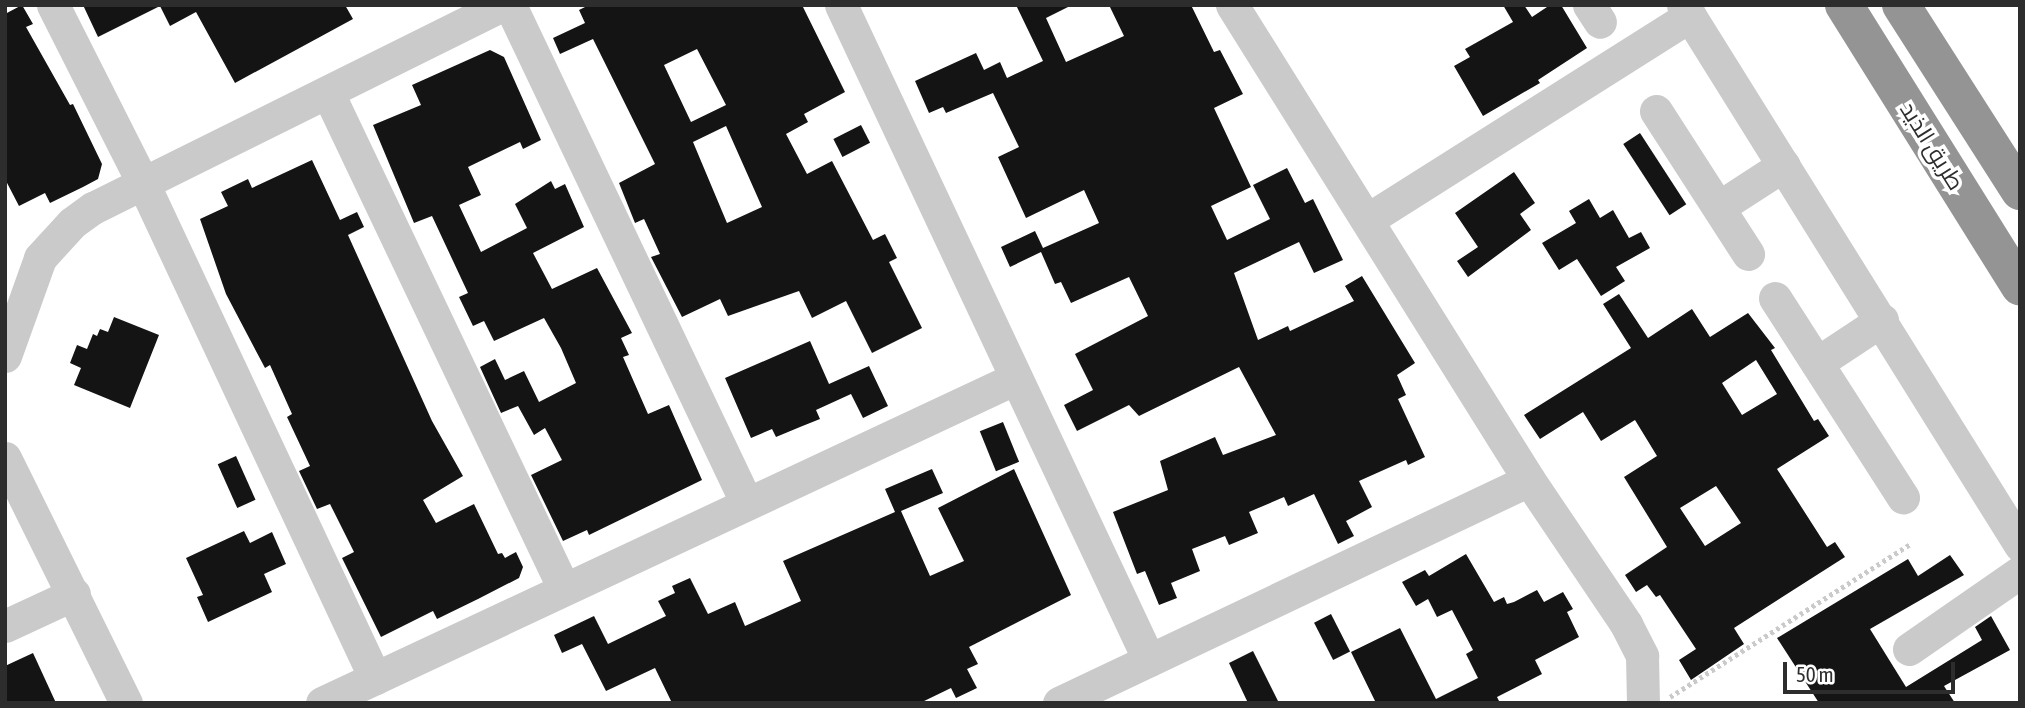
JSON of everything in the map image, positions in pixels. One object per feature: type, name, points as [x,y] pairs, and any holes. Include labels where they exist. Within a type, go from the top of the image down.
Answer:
[{"type":"highway","name":"طريق الذيد","points":[[1844,5],[2020,287]]},
{"type":"highway","points":[[1901,5],[2020,191]]},
{"type":"street","points":[[53,5],[143,183],[375,678]]},
{"type":"street","points":[[5,356],[9,320],[23,265],[41,237],[69,217],[93,208],[328,93],[502,5]]},
{"type":"street","points":[[510,5],[747,504]]},
{"type":"street","points":[[841,5],[1149,660]]},
{"type":"street","points":[[1232,5],[1598,587],[1637,642],[1645,676],[1643,703]]},
{"type":"street","points":[[1367,220],[1687,11],[2020,545]]},
{"type":"street","points":[[328,93],[564,589]]},
{"type":"street","points":[[1656,111],[1748,254]]},
{"type":"street","points":[[1718,207],[1784,165]]},
{"type":"street","points":[[1775,298],[1903,498]]},
{"type":"street","points":[[1817,363],[1882,320]]},
{"type":"street","points":[[322,703],[1016,378]]},
{"type":"street","points":[[8,456],[126,703]]},
{"type":"street","points":[[1059,703],[1530,480]]},
{"type":"street","points":[[1909,649],[2020,572]]},
{"type":"street","points":[[1598,587],[1630,661],[1632,703]]},
{"type":"street","points":[[5,626],[74,594]]},
{"type":"path","points":[[1660,703],[1910,544]]},
{"type":"building","points":[[22,5],[33,24],[26,27],[70,105],[73,104],[102,164],[98,179],[83,187],[50,203],[45,193],[19,206],[5,179],[5,14]]},
{"type":"building","points":[[83,5],[345,5],[353,19],[235,83],[196,12],[170,26],[160,6],[98,37]]},
{"type":"building","points":[[589,5],[802,5],[845,92],[804,114],[808,122],[786,134],[807,174],[832,161],[873,240],[885,234],[897,258],[889,262],[922,328],[872,353],[846,301],[812,318],[799,291],[728,316],[720,299],[682,317],[651,257],[660,254],[644,219],[635,223],[619,183],[655,164],[593,39],[560,54],[553,38],[585,23],[579,10]],"holes":[[[697,49],[726,105],[691,122],[664,65]],[[726,126],[762,207],[727,223],[693,142]]]},
{"type":"building","points":[[1016,5],[1072,5],[1046,18],[1066,62],[1124,36],[1109,5],[1191,5],[1214,52],[1220,50],[1243,94],[1214,108],[1251,187],[1211,206],[1227,240],[1270,219],[1253,185],[1287,168],[1305,203],[1313,199],[1343,260],[1314,273],[1299,242],[1234,273],[1258,340],[1288,326],[1290,331],[1354,301],[1345,286],[1362,276],[1415,363],[1397,375],[1406,395],[1398,399],[1425,457],[1408,465],[1406,460],[1359,481],[1372,507],[1346,521],[1354,536],[1338,544],[1314,494],[1288,506],[1284,497],[1249,512],[1258,533],[1229,545],[1225,536],[1192,549],[1200,571],[1171,583],[1177,598],[1159,605],[1145,571],[1137,574],[1113,512],[1168,490],[1160,461],[1215,437],[1223,455],[1276,435],[1239,367],[1139,416],[1129,405],[1077,431],[1064,405],[1093,390],[1075,354],[1148,316],[1129,277],[1071,303],[1061,282],[1055,284],[1041,252],[1010,267],[1001,247],[1035,231],[1043,248],[1099,223],[1084,190],[1026,218],[998,157],[1019,147],[993,93],[946,113],[943,107],[929,113],[915,81],[976,53],[984,70],[1000,62],[1007,78],[1043,61]]},
{"type":"building","points":[[1503,5],[1524,5],[1532,17],[1550,5],[1561,5],[1587,48],[1538,80],[1540,83],[1483,116],[1454,66],[1470,57],[1465,49],[1513,22]]},
{"type":"building","points":[[490,50],[504,57],[541,140],[523,149],[520,142],[468,167],[481,195],[459,205],[481,252],[527,228],[515,204],[551,181],[555,189],[565,184],[584,227],[533,253],[552,289],[597,268],[632,333],[621,338],[629,355],[623,357],[648,414],[669,405],[702,480],[589,535],[587,530],[563,541],[531,475],[562,460],[545,428],[534,435],[518,406],[501,413],[480,367],[495,359],[505,380],[524,371],[539,402],[576,383],[561,348],[544,318],[494,341],[484,321],[473,326],[459,297],[468,293],[432,216],[414,223],[373,125],[421,105],[412,85]]},
{"type":"building","points":[[861,125],[870,143],[842,157],[833,139]]},
{"type":"building","points":[[1640,133],[1686,204],[1670,215],[1623,144]]},
{"type":"building","points":[[312,160],[340,220],[357,212],[364,227],[348,235],[432,421],[463,476],[423,500],[436,523],[474,504],[498,554],[502,553],[505,558],[516,552],[523,567],[519,578],[478,599],[437,619],[433,611],[381,637],[342,558],[354,552],[330,504],[317,509],[299,471],[310,466],[287,417],[292,414],[270,365],[265,368],[226,294],[200,219],[228,206],[221,192],[248,179],[252,188]]},
{"type":"building","points":[[1514,172],[1535,203],[1520,214],[1531,230],[1468,277],[1457,261],[1478,247],[1455,213]]},
{"type":"building","points":[[1589,199],[1600,218],[1613,210],[1629,238],[1641,232],[1650,248],[1616,267],[1625,281],[1601,296],[1577,259],[1559,270],[1542,243],[1576,223],[1569,211]]},
{"type":"building","points":[[1619,294],[1648,338],[1692,309],[1710,337],[1748,313],[1775,348],[1771,350],[1814,421],[1818,419],[1829,436],[1777,469],[1827,547],[1835,542],[1845,557],[1734,628],[1744,644],[1691,680],[1679,660],[1696,649],[1660,595],[1656,597],[1647,585],[1636,592],[1625,575],[1667,547],[1624,477],[1657,456],[1635,420],[1601,441],[1583,412],[1540,439],[1524,415],[1631,348],[1603,304]],"holes":[[[1756,360],[1777,394],[1742,415],[1722,383]],[[1716,486],[1741,523],[1705,546],[1680,508]]]},
{"type":"building","points":[[114,317],[159,335],[130,408],[74,385],[81,368],[70,363],[77,345],[87,349],[93,334],[97,336],[100,329],[108,332]]},
{"type":"building","points":[[810,341],[829,384],[869,366],[888,406],[863,418],[851,394],[816,410],[820,419],[776,437],[772,429],[751,438],[725,378]]},
{"type":"building","points":[[1003,422],[1019,462],[996,471],[980,431]]},
{"type":"building","points":[[236,456],[256,500],[237,508],[218,464]]},
{"type":"building","points":[[932,469],[943,493],[901,511],[930,576],[964,561],[938,508],[1014,469],[1071,595],[969,647],[978,664],[967,669],[977,688],[956,698],[951,688],[920,703],[672,703],[655,668],[606,691],[582,644],[562,653],[554,635],[594,616],[608,644],[666,616],[658,601],[675,593],[672,586],[690,578],[708,614],[735,602],[745,626],[801,601],[783,561],[895,512],[885,489]]},
{"type":"building","points":[[244,531],[250,543],[272,532],[286,564],[264,574],[272,592],[208,622],[197,597],[203,595],[186,558]]},
{"type":"building","points":[[1466,554],[1494,602],[1504,597],[1507,604],[1537,590],[1544,602],[1563,592],[1573,609],[1567,612],[1579,637],[1535,660],[1542,674],[1497,697],[1500,703],[1376,703],[1351,652],[1400,628],[1436,699],[1478,678],[1466,654],[1473,650],[1452,610],[1437,617],[1428,599],[1416,606],[1402,582],[1425,570],[1429,576]]},
{"type":"building","points":[[1950,555],[1964,575],[1870,629],[1906,687],[1982,640],[1975,627],[1991,616],[2010,650],[1944,686],[1955,703],[1819,703],[1777,638],[1908,559],[1918,576]]},
{"type":"building","points":[[1331,614],[1350,651],[1333,660],[1314,623]]},
{"type":"building","points":[[1253,651],[1279,703],[1248,703],[1229,663]]},
{"type":"building","points":[[33,653],[56,703],[5,703],[5,666]]}]
